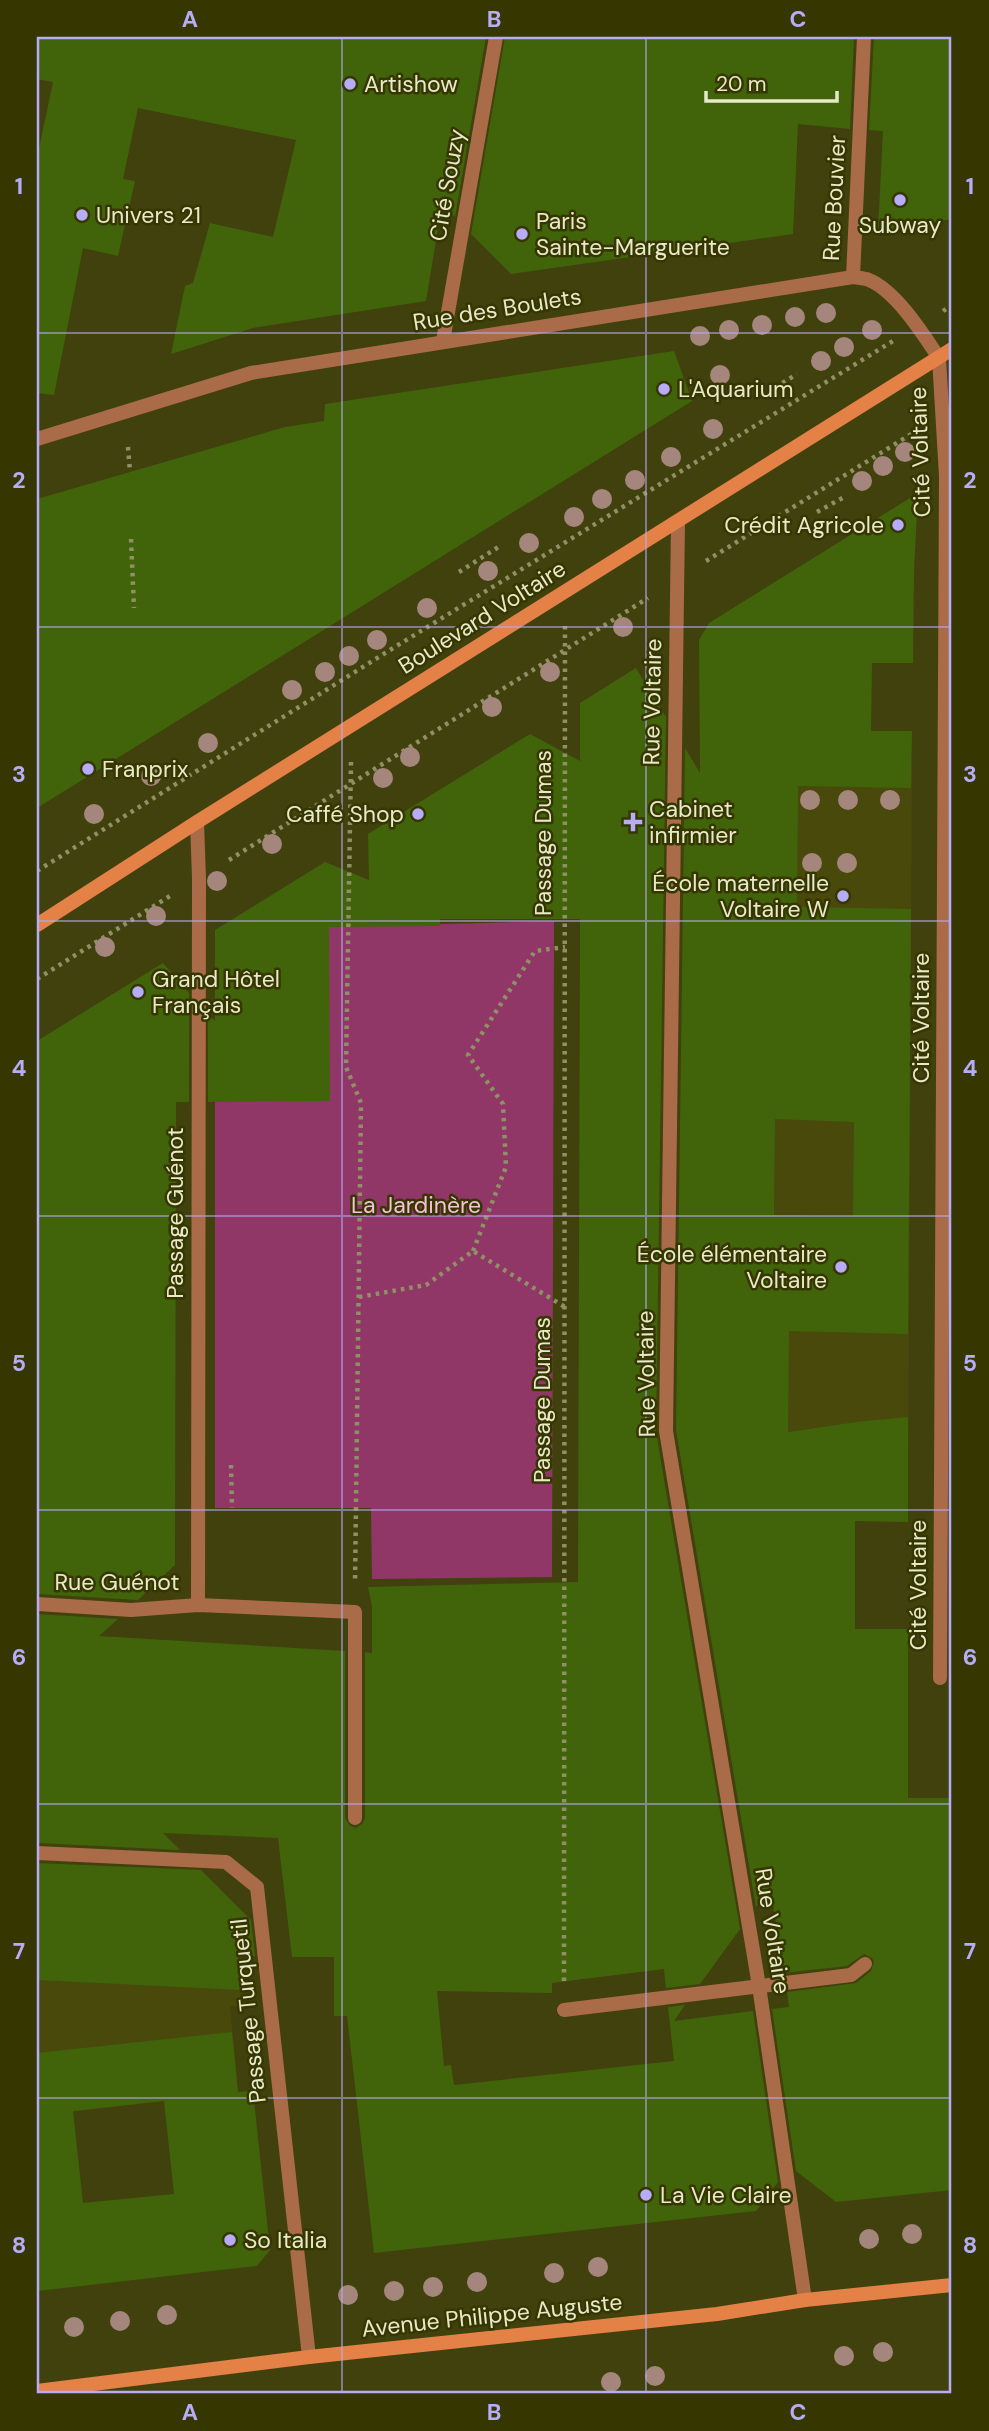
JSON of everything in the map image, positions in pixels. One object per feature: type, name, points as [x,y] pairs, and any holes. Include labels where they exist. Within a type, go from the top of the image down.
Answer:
[{"type":"main road","name":"Boulevard Voltaire","points":[[37,925],[952,349]]},
{"type":"main road","name":"Avenue Philippe Auguste","points":[[37,2391],[309,2357],[717,2314],[806,2300],[952,2285]]},
{"type":"street","name":"Cité Souzy","points":[[443,341],[496,37]]},
{"type":"street","name":"Rue Bouvier","points":[[853,277],[864,37]]},
{"type":"street","name":"Rue des Boulets","points":[[37,439],[251,373],[853,277]]},
{"type":"street","points":[[853,277],[870,281],[895,300],[939,358]]},
{"type":"street","name":"Cité Voltaire","points":[[939,358],[946,476],[940,1678]]},
{"type":"street","name":"Rue Voltaire","points":[[678,521],[666,1431],[759,1986],[806,2300]]},
{"type":"street","name":"Passage Guénot","points":[[197,822],[198,1605]]},
{"type":"street","name":"Rue Guénot","points":[[37,1604],[131,1610],[198,1605],[355,1612],[355,1818]]},
{"type":"street","name":"Passage Turquetil","points":[[37,1853],[226,1862],[257,1887],[309,2357]]},
{"type":"street","points":[[564,2010],[851,1975],[865,1964]]},
{"type":"path","name":"Boulevard Voltaire","points":[[37,871],[843,372]]},
{"type":"path","points":[[768,392],[797,374]]},
{"type":"path","points":[[37,979],[943,415]]},
{"type":"path","points":[[128,447],[130,472]]},
{"type":"path","points":[[817,512],[846,496]]},
{"type":"path","points":[[131,539],[134,608]]},
{"type":"path","points":[[459,572],[500,546]]},
{"type":"path","name":"Passage Dumas","points":[[563,593],[567,650],[564,2010]]},
{"type":"path","points":[[350,726],[346,1067],[361,1104],[354,1588]]},
{"type":"path","points":[[359,1297],[426,1285],[473,1251],[506,1167],[503,1104],[468,1055],[534,951],[565,947]]},
{"type":"path","points":[[473,1251],[565,1307]]},
{"type":"shaded area","name":"École élémentaire Voltaire","points":[[776,764],[912,767],[908,1522],[855,1521],[856,1422],[773,1434]]},
{"type":"shaded area","points":[[37,1879],[218,1887],[232,1902],[243,2006],[230,2006],[238,2092],[37,2116]]},
{"type":"green space","name":"La Jardinère","points":[[554,921],[552,1577],[372,1579],[371,1508],[215,1508],[215,1102],[329,927]]},
{"type":"building","points":[[37,37],[486,37],[455,217],[442,204],[426,301],[253,328],[171,354],[185,286],[193,283],[210,223],[273,237],[296,140],[138,108],[123,179],[135,181],[118,256],[83,248],[54,395],[37,393],[37,158],[53,82],[37,79]]},
{"type":"building","points":[[505,37],[854,37],[850,129],[798,124],[793,234],[511,274],[471,234]]},
{"type":"building","points":[[874,37],[952,37],[952,219],[878,231],[883,131],[869,130]]},
{"type":"building","points":[[674,351],[692,401],[37,808],[37,499],[285,427],[324,421],[325,404]]},
{"type":"building","points":[[918,493],[913,663],[872,663],[871,731],[912,731],[911,788],[798,786],[797,907],[911,909],[908,1334],[789,1331],[788,1432],[908,1417],[908,1522],[855,1521],[855,1629],[908,1629],[908,1798],[952,1798],[952,2190],[836,2202],[796,2171],[772,2009],[789,2007],[787,1992],[856,1983],[871,1971],[874,1962],[864,1954],[847,1966],[784,1973],[770,1886],[756,1907],[676,1430],[685,748],[700,773],[699,640],[709,623]],"holes":[[[775,1119],[854,1122],[853,1216],[774,1215]]]},
{"type":"building","points":[[636,668],[666,717],[656,1432],[740,1929],[700,1984],[666,1988],[664,1969],[552,1983],[552,1993],[437,1991],[444,2066],[451,2065],[454,2085],[674,2061],[668,2007],[685,2005],[674,2021],[753,2011],[778,2182],[756,2211],[374,2253],[347,2016],[334,2016],[334,1957],[292,1957],[278,1838],[163,1833],[180,1850],[37,1843],[37,1614],[118,1619],[99,1636],[345,1651],[345,1818],[350,1826],[356,1828],[365,1818],[365,1652],[372,1653],[372,1606],[368,1587],[578,1582],[580,919],[440,919],[440,926],[329,927],[330,1101],[208,1102],[208,1014],[215,1021],[215,930],[325,862],[369,880],[368,834],[530,734],[580,761],[580,703]]},
{"type":"building","points":[[163,963],[189,993],[189,1102],[176,1102],[175,1565],[138,1600],[37,1594],[37,1041]]},
{"type":"building","points":[[37,1863],[201,1870],[251,1920],[255,1956],[238,1956],[242,1990],[37,1980]]},
{"type":"building","points":[[232,2032],[238,2092],[253,2091],[270,2250],[257,2266],[37,2291],[37,2053]],"holes":[[[164,2101],[174,2194],[83,2203],[73,2111]]]},
{"type":"place","name":"Artishow","points":[[350,84]]},
{"type":"place","name":"Subway","points":[[900,200]]},
{"type":"place","name":"Univers 21","points":[[82,215]]},
{"type":"place","name":"Paris Sainte-Marguerite","points":[[522,234]]},
{"type":"place","name":"L'Aquarium","points":[[664,389]]},
{"type":"place","name":"Crédit Agricole","points":[[898,525]]},
{"type":"place","name":"Franprix","points":[[88,769]]},
{"type":"place","name":"Caffé Shop","points":[[418,814]]},
{"type":"place","name":"Cabinet infirmier","points":[[633,822]]},
{"type":"place","name":"École maternelle Voltaire W","points":[[843,896]]},
{"type":"place","name":"Grand Hôtel Français","points":[[138,992]]},
{"type":"place","name":"École élémentaire Voltaire","points":[[841,1267]]},
{"type":"place","name":"La Vie Claire","points":[[646,2195]]},
{"type":"place","name":"So Italia","points":[[230,2240]]}]
